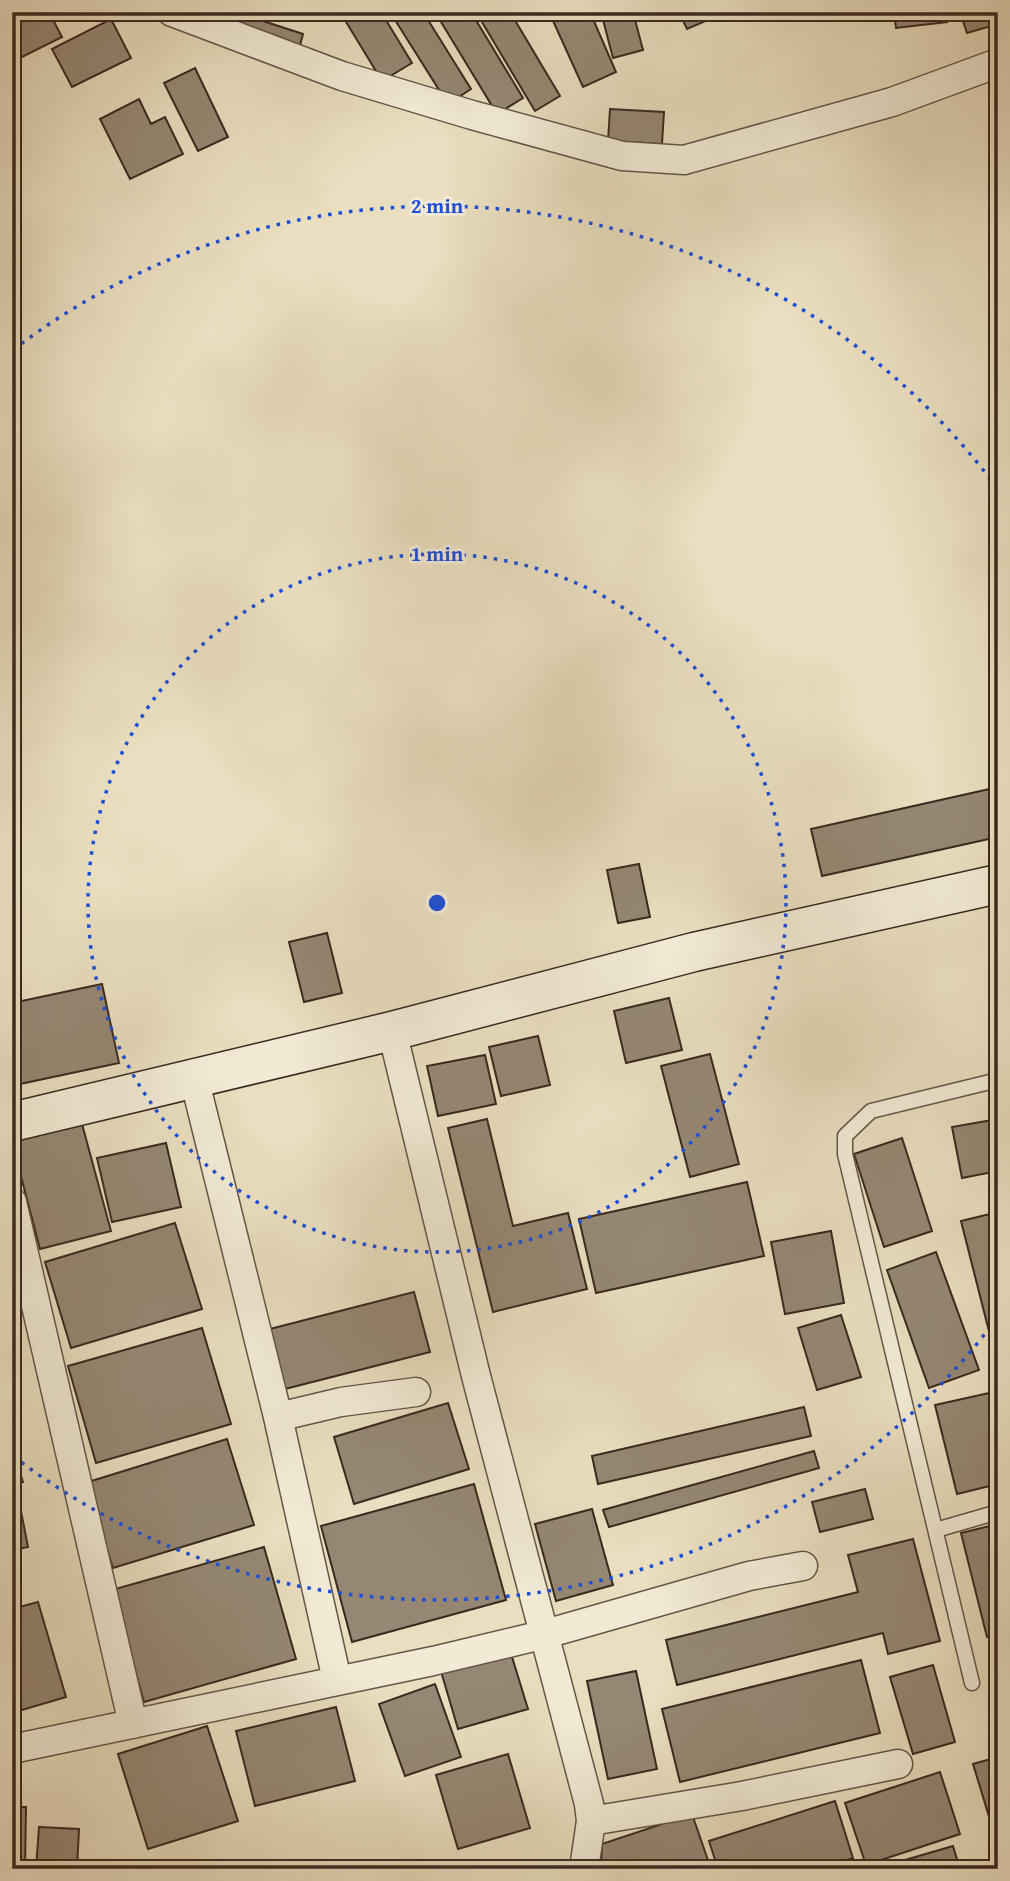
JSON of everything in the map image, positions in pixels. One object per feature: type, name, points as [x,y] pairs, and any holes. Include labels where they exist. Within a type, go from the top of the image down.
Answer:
[{"type":"street","points":[[172,12],[355,80],[561,140],[622,156],[684,160],[892,102],[998,63]]},
{"type":"street","points":[[12,1122],[393,1031],[694,952],[998,884]]},
{"type":"street","points":[[393,1031],[542,1635],[585,1787],[591,1821],[584,1869]]},
{"type":"street","points":[[194,1079],[278,1416],[337,1680]]},
{"type":"street","points":[[12,1202],[134,1724]]},
{"type":"street","points":[[278,1416],[341,1402],[416,1392]]},
{"type":"street","points":[[12,1749],[542,1635],[749,1576],[803,1566]]},
{"type":"street","points":[[591,1821],[742,1796],[898,1764]]},
{"type":"lane","points":[[972,1683],[845,1154],[845,1136],[871,1111],[998,1080]]},
{"type":"lane","points":[[936,1530],[998,1512]]},
{"type":"building","points":[[12,12],[49,12],[62,37],[12,62]]},
{"type":"building","points":[[206,12],[235,12],[303,34],[298,53]]},
{"type":"building","points":[[340,12],[381,12],[412,63],[382,81]]},
{"type":"building","points":[[390,12],[423,12],[471,89],[448,104]]},
{"type":"building","points":[[435,12],[471,12],[523,98],[497,114]]},
{"type":"building","points":[[476,12],[510,12],[560,96],[535,111]]},
{"type":"building","points":[[549,12],[590,12],[616,72],[583,87]]},
{"type":"building","points":[[601,12],[633,12],[643,50],[613,58]]},
{"type":"building","points":[[679,12],[721,12],[722,14],[687,29]]},
{"type":"building","points":[[894,12],[946,12],[947,22],[896,28]]},
{"type":"building","points":[[960,12],[998,12],[998,24],[967,33]]},
{"type":"building","points":[[111,19],[131,58],[72,87],[52,49]]},
{"type":"building","points":[[195,68],[228,137],[198,151],[164,83]]},
{"type":"building","points":[[139,99],[151,124],[165,117],[183,154],[130,179],[100,119]]},
{"type":"building","points":[[610,109],[664,112],[662,144],[608,141]]},
{"type":"building","points":[[994,788],[998,837],[822,876],[811,829]]},
{"type":"building","points":[[639,864],[650,917],[618,923],[607,870]]},
{"type":"building","points":[[327,933],[342,993],[304,1002],[289,942]]},
{"type":"building","points":[[102,984],[119,1063],[20,1084],[12,1049],[12,1003]]},
{"type":"building","points":[[669,998],[682,1050],[626,1063],[614,1011]]},
{"type":"building","points":[[538,1036],[550,1085],[501,1096],[489,1047]]},
{"type":"building","points":[[710,1054],[739,1164],[690,1177],[661,1066]]},
{"type":"building","points":[[485,1055],[496,1104],[438,1116],[427,1066]]},
{"type":"building","points":[[487,1119],[513,1226],[568,1213],[587,1289],[493,1312],[448,1128]]},
{"type":"building","points":[[998,1119],[998,1171],[962,1178],[952,1127]]},
{"type":"building","points":[[82,1124],[111,1231],[40,1249],[12,1142]]},
{"type":"building","points":[[902,1138],[932,1231],[884,1247],[854,1154]]},
{"type":"building","points":[[166,1143],[181,1207],[112,1222],[97,1158]]},
{"type":"building","points":[[747,1182],[764,1256],[596,1293],[579,1219]]},
{"type":"building","points":[[998,1212],[998,1346],[993,1347],[961,1221]]},
{"type":"building","points":[[175,1223],[202,1309],[71,1348],[45,1262]]},
{"type":"building","points":[[831,1231],[844,1303],[785,1314],[771,1242]]},
{"type":"building","points":[[936,1252],[979,1370],[929,1388],[887,1270]]},
{"type":"building","points":[[414,1292],[430,1352],[281,1390],[266,1330]]},
{"type":"building","points":[[841,1315],[861,1377],[817,1390],[798,1328]]},
{"type":"building","points":[[202,1328],[231,1424],[96,1463],[68,1366]]},
{"type":"building","points":[[998,1391],[998,1484],[957,1494],[935,1405]]},
{"type":"building","points":[[448,1403],[469,1469],[354,1504],[334,1437]]},
{"type":"building","points":[[804,1407],[811,1436],[598,1484],[592,1456]]},
{"type":"building","points":[[227,1439],[254,1525],[113,1568],[85,1483]]},
{"type":"building","points":[[12,1448],[23,1482],[12,1485]]},
{"type":"building","points":[[814,1451],[819,1468],[609,1527],[603,1510]]},
{"type":"building","points":[[474,1484],[506,1600],[352,1642],[321,1526]]},
{"type":"building","points":[[865,1489],[873,1519],[820,1532],[812,1502]]},
{"type":"building","points":[[18,1496],[28,1547],[12,1550],[12,1498]]},
{"type":"building","points":[[592,1509],[613,1585],[556,1601],[535,1524]]},
{"type":"building","points":[[998,1524],[998,1634],[987,1637],[961,1533]]},
{"type":"building","points":[[913,1539],[940,1641],[888,1654],[883,1633],[677,1685],[666,1640],[858,1592],[848,1555]]},
{"type":"building","points":[[264,1547],[296,1659],[144,1702],[112,1590]]},
{"type":"building","points":[[38,1602],[66,1697],[12,1713],[12,1609]]},
{"type":"building","points":[[509,1647],[528,1709],[458,1729],[440,1668]]},
{"type":"building","points":[[861,1660],[880,1733],[680,1782],[662,1709]]},
{"type":"building","points":[[933,1665],[955,1742],[913,1754],[890,1677]]},
{"type":"building","points":[[636,1671],[657,1769],[608,1779],[587,1681]]},
{"type":"building","points":[[435,1684],[461,1757],[405,1776],[379,1704]]},
{"type":"building","points":[[336,1707],[355,1781],[255,1806],[236,1731]]},
{"type":"building","points":[[207,1726],[238,1821],[148,1849],[118,1754]]},
{"type":"building","points":[[508,1754],[530,1828],[458,1849],[436,1775]]},
{"type":"building","points":[[998,1757],[998,1821],[991,1823],[973,1764]]},
{"type":"building","points":[[940,1772],[960,1834],[866,1865],[845,1803]]},
{"type":"building","points":[[835,1801],[853,1858],[819,1869],[718,1869],[709,1841]]},
{"type":"building","points":[[12,1807],[26,1807],[25,1869],[12,1869]]},
{"type":"building","points":[[692,1814],[711,1869],[601,1869],[602,1844]]},
{"type":"building","points":[[39,1827],[79,1829],[77,1869],[36,1869]]},
{"type":"building","points":[[953,1846],[960,1869],[908,1869],[905,1860]]}]
